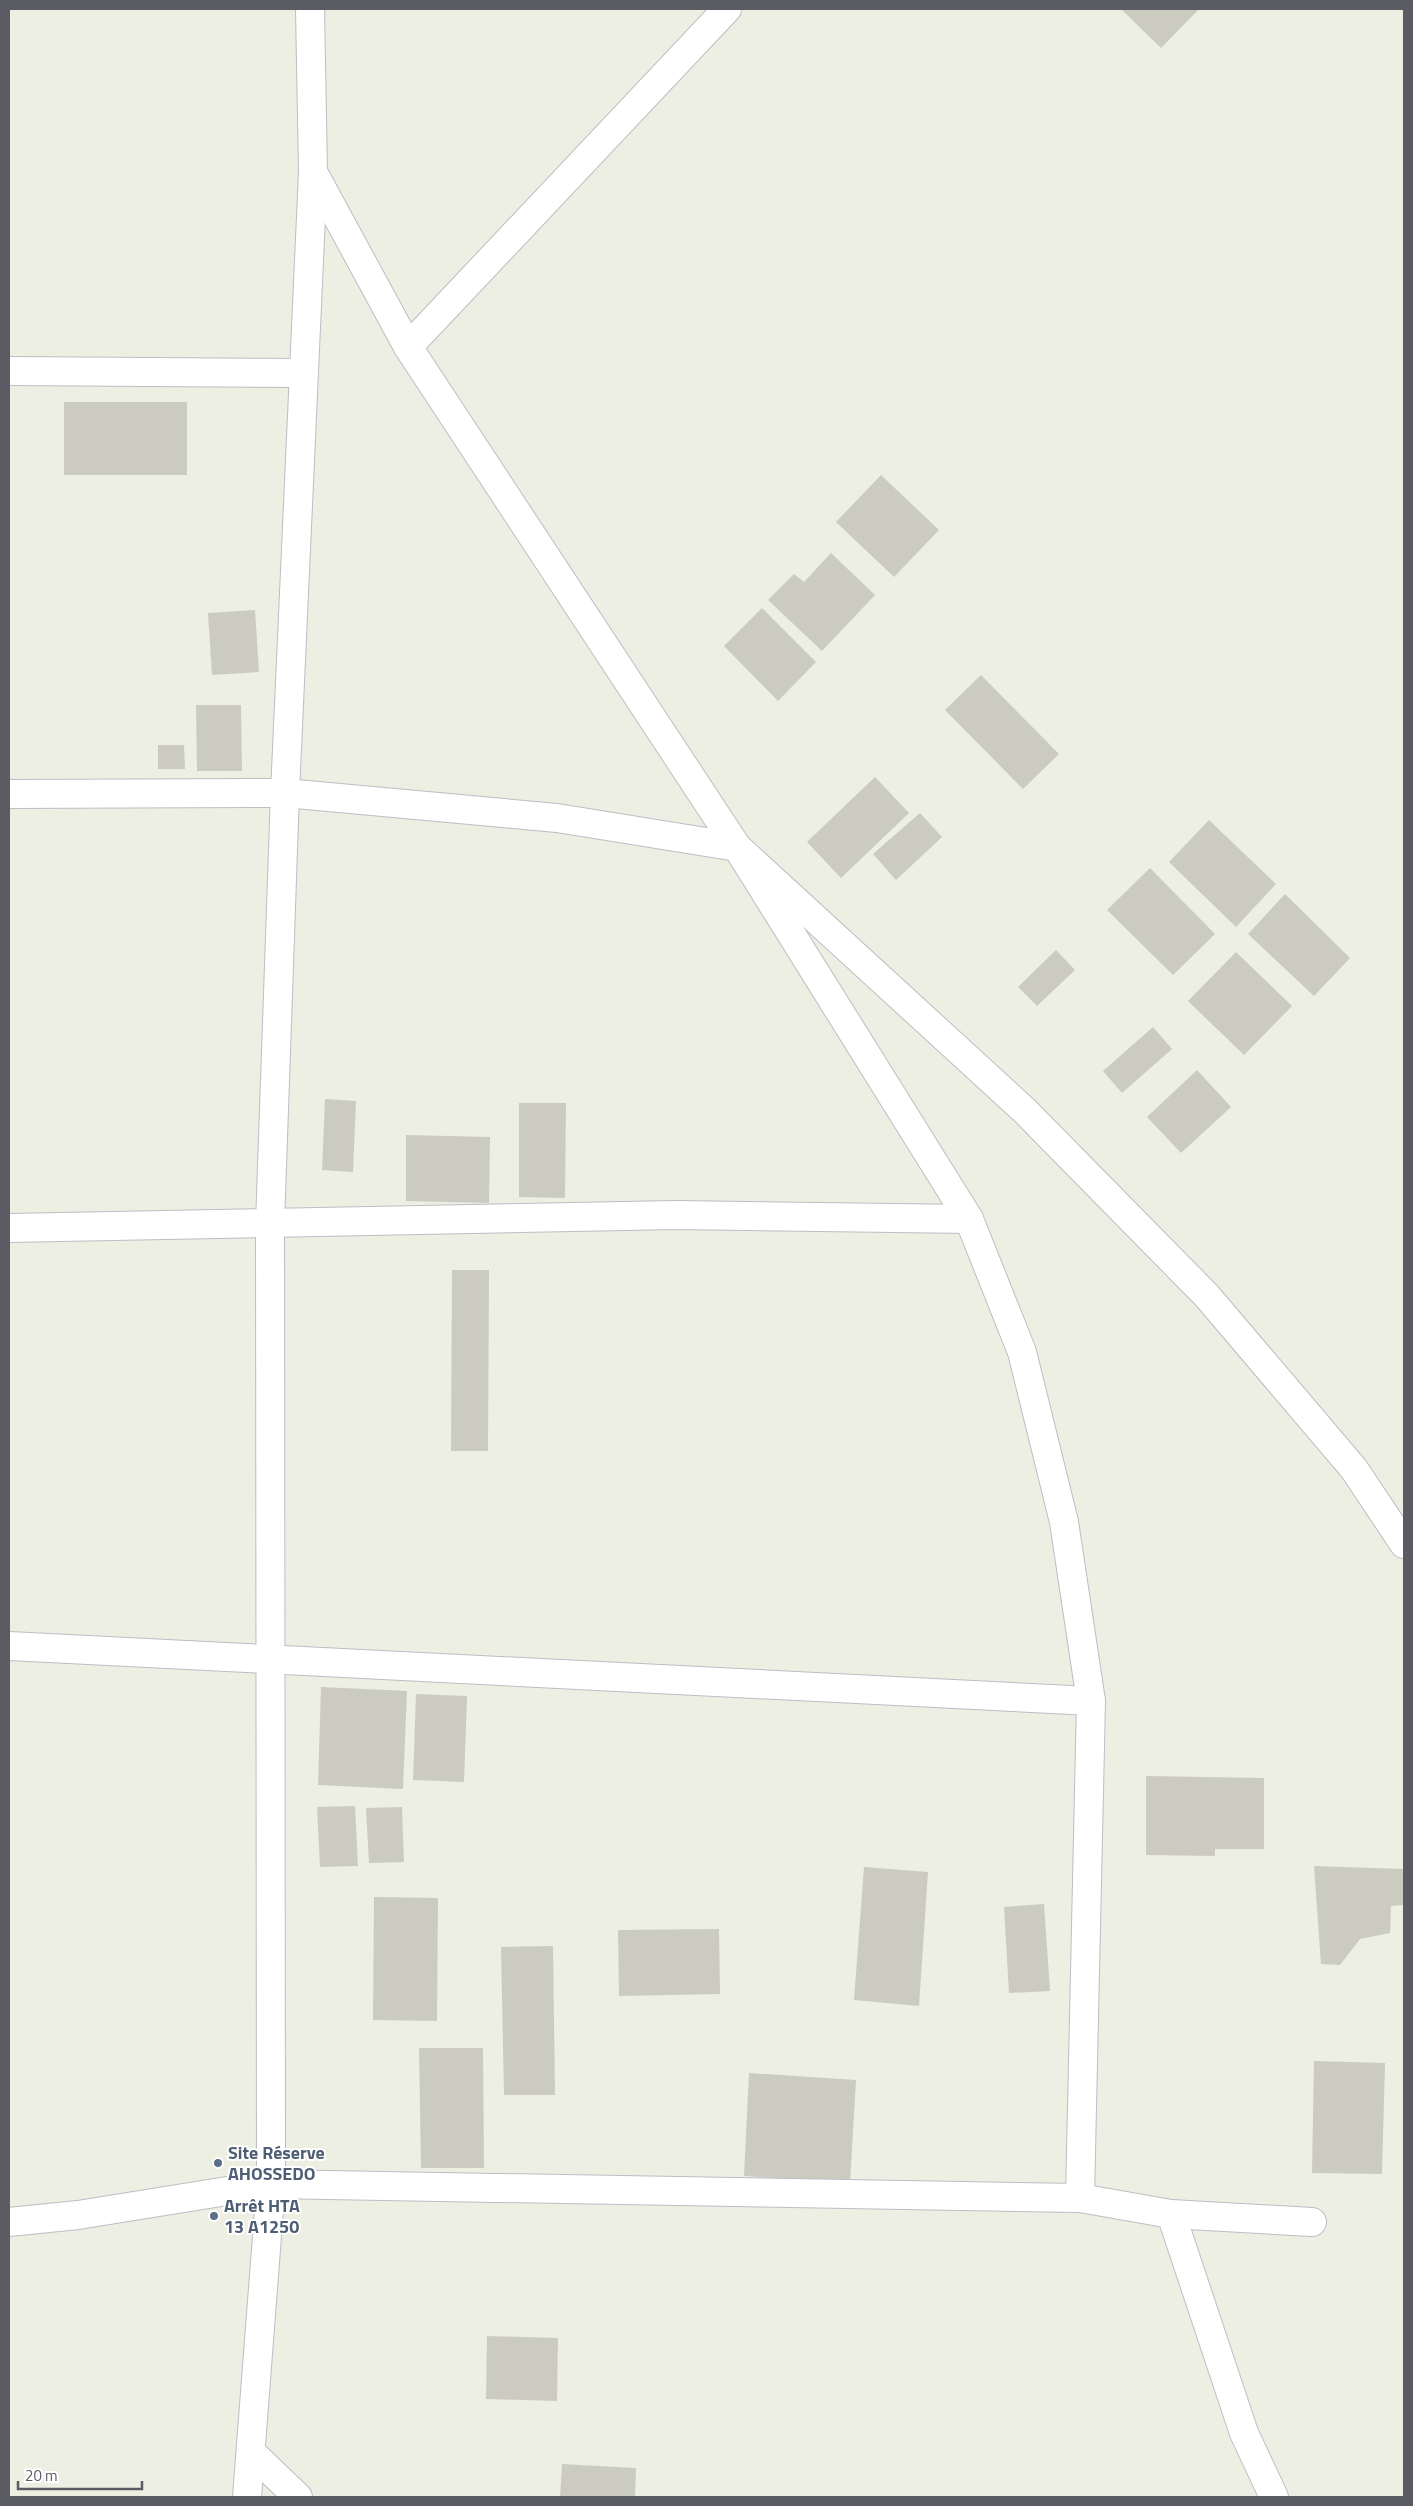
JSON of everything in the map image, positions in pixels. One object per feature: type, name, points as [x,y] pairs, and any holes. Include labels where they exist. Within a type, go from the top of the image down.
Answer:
[{"type":"street","points":[[247,2497],[271,2184],[270,1224],[285,793],[313,172],[310,9]]},
{"type":"street","points":[[408,347],[727,9]]},
{"type":"street","points":[[313,172],[408,347],[737,847],[970,1219],[1024,1362],[1064,1522],[1091,1701],[1080,2198]]},
{"type":"street","points":[[9,371],[303,373]]},
{"type":"street","points":[[9,794],[285,793],[557,818],[737,847],[1025,1112],[1207,1296],[1354,1469],[1404,1544]]},
{"type":"street","points":[[9,1228],[676,1215],[970,1219]]},
{"type":"street","points":[[9,1646],[1091,1701]]},
{"type":"street","points":[[9,2222],[78,2215],[271,2184],[1080,2198],[1172,2214],[1312,2222]]},
{"type":"street","points":[[1172,2214],[1244,2433],[1274,2497]]},
{"type":"street","points":[[251,2452],[298,2497]]},
{"type":"building","points":[[1121,9],[1199,9],[1161,48]]},
{"type":"building","points":[[64,402],[187,402],[187,475],[64,475]]},
{"type":"building","points":[[881,475],[939,530],[894,577],[836,522]]},
{"type":"building","points":[[831,553],[875,595],[822,651],[768,600],[794,574],[804,582]]},
{"type":"building","points":[[762,608],[816,662],[778,701],[724,646]]},
{"type":"building","points":[[255,610],[259,672],[212,675],[208,613]]},
{"type":"building","points":[[981,675],[1059,754],[1023,789],[945,710]]},
{"type":"building","points":[[196,705],[241,705],[242,771],[197,771]]},
{"type":"building","points":[[158,745],[184,745],[185,769],[158,769]]},
{"type":"building","points":[[875,777],[909,813],[841,878],[807,842]]},
{"type":"building","points":[[920,813],[942,837],[896,880],[873,854]]},
{"type":"building","points":[[1209,820],[1276,884],[1236,927],[1169,862]]},
{"type":"building","points":[[1150,868],[1215,934],[1173,975],[1107,910]]},
{"type":"building","points":[[1285,894],[1350,958],[1314,996],[1248,934]]},
{"type":"building","points":[[1056,950],[1075,970],[1037,1006],[1018,987]]},
{"type":"building","points":[[1236,952],[1292,1006],[1244,1055],[1188,1001]]},
{"type":"building","points":[[1153,1027],[1172,1049],[1122,1093],[1103,1071]]},
{"type":"building","points":[[1197,1070],[1231,1107],[1181,1153],[1147,1117]]},
{"type":"building","points":[[325,1099],[356,1101],[353,1172],[322,1170]]},
{"type":"building","points":[[519,1103],[566,1103],[565,1198],[519,1197]]},
{"type":"building","points":[[406,1135],[490,1137],[489,1203],[406,1201]]},
{"type":"building","points":[[452,1270],[489,1270],[488,1451],[451,1451]]},
{"type":"building","points":[[321,1687],[407,1691],[403,1789],[318,1785]]},
{"type":"building","points":[[416,1694],[467,1696],[464,1782],[413,1780]]},
{"type":"building","points":[[1146,1776],[1264,1778],[1264,1849],[1215,1849],[1215,1856],[1146,1855]]},
{"type":"building","points":[[355,1806],[358,1866],[320,1867],[317,1807]]},
{"type":"building","points":[[402,1807],[404,1862],[369,1863],[366,1808]]},
{"type":"building","points":[[1314,1866],[1404,1869],[1404,1905],[1391,1906],[1390,1933],[1360,1939],[1340,1965],[1321,1964]]},
{"type":"building","points":[[864,1867],[928,1872],[919,2006],[854,2000]]},
{"type":"building","points":[[374,1897],[438,1898],[437,2021],[373,2020]]},
{"type":"building","points":[[1044,1904],[1050,1991],[1009,1993],[1004,1907]]},
{"type":"building","points":[[719,1929],[720,1994],[619,1996],[618,1930]]},
{"type":"building","points":[[553,1946],[555,2095],[504,2095],[501,1947]]},
{"type":"building","points":[[419,2048],[483,2048],[484,2168],[421,2168]]},
{"type":"building","points":[[1314,2061],[1385,2063],[1382,2174],[1312,2173]]},
{"type":"building","points":[[749,2073],[856,2080],[850,2183],[744,2176]]},
{"type":"building","points":[[487,2336],[558,2338],[557,2401],[486,2399]]},
{"type":"building","points":[[562,2464],[636,2468],[635,2497],[560,2497]]},
{"type":"place","name":"Site Réserve AHOSSEDO","points":[[218,2163]]},
{"type":"place","name":"Arrêt HTA 13 A1250","points":[[214,2216]]}]
